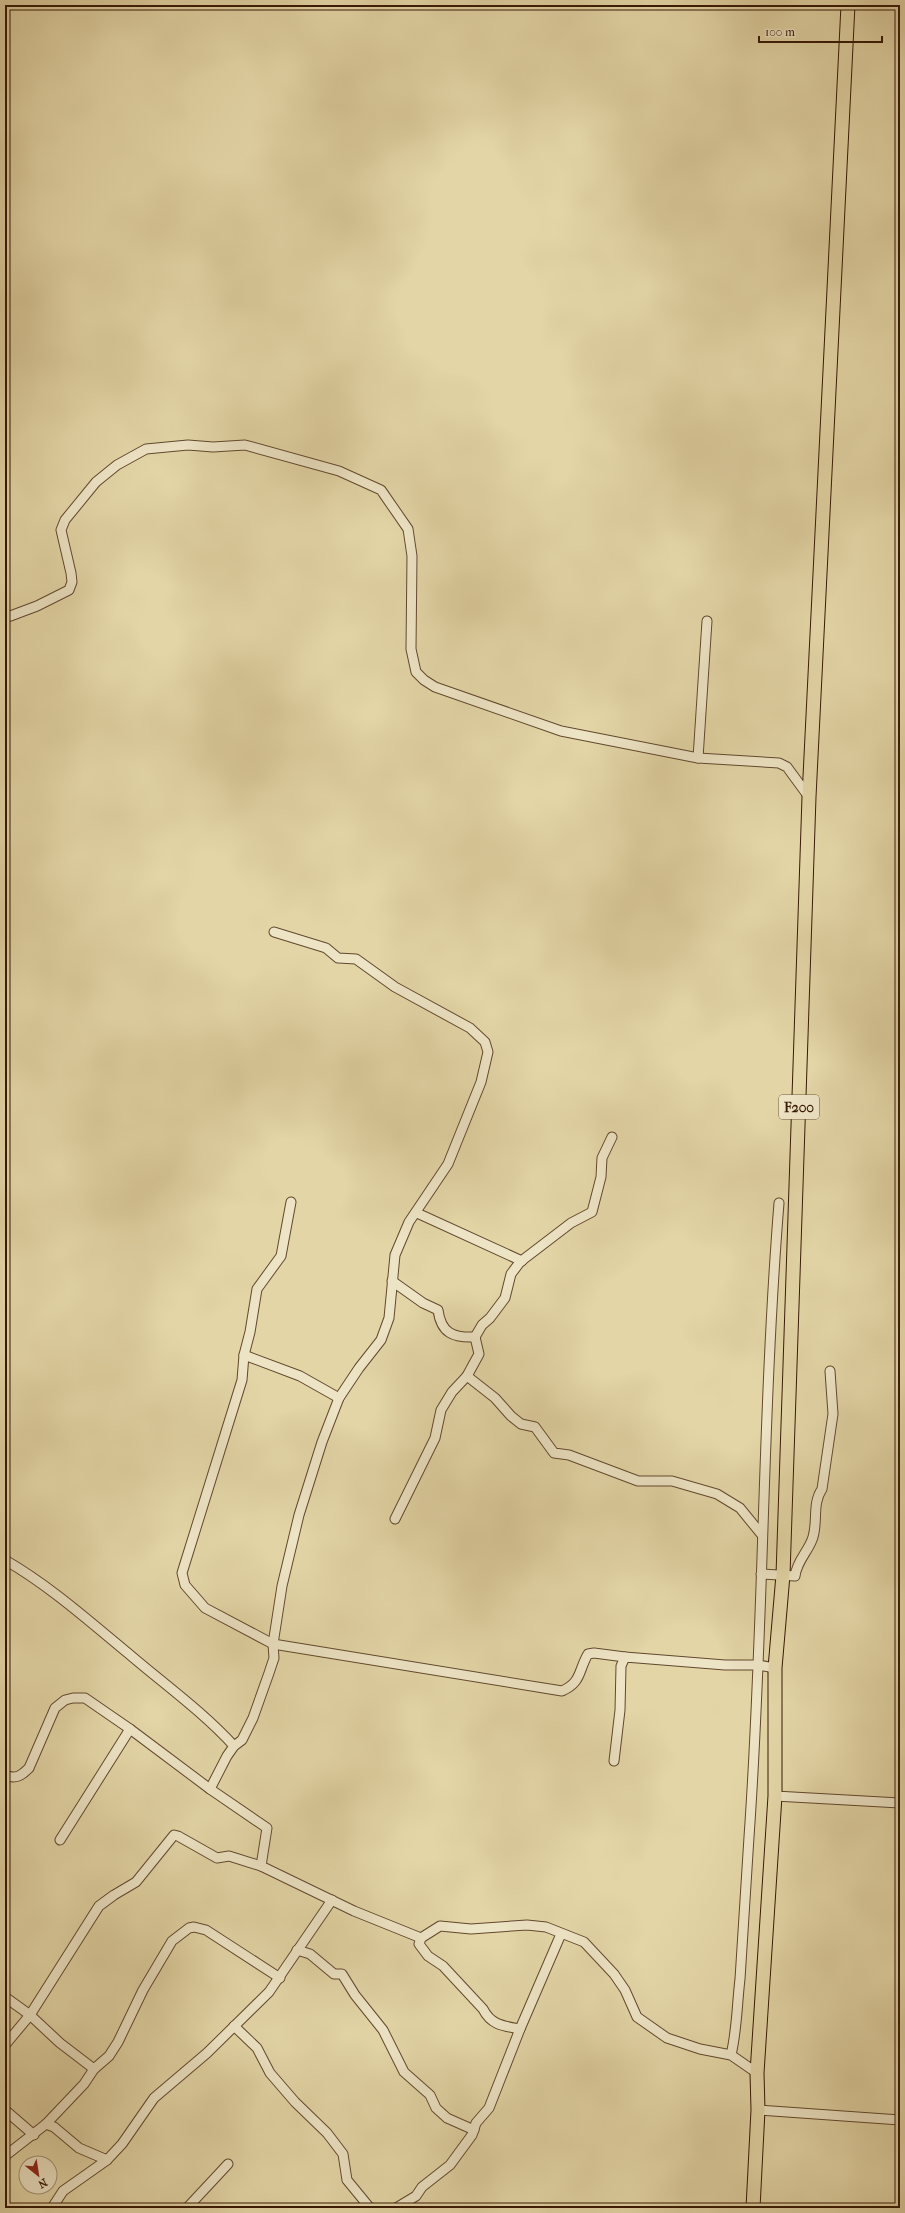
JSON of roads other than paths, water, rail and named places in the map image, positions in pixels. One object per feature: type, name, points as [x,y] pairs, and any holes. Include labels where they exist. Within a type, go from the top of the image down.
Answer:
[{"type":"main road","name":"F200","points":[[753,2208],[758,2110],[757,2073],[775,1796],[775,1668],[783,1575],[809,796],[848,5]]},
{"type":"street","points":[[5,618],[37,606],[69,590],[72,582],[71,573],[61,530],[65,520],[96,482],[117,465],[146,449],[188,445],[213,447],[245,445],[339,471],[381,490],[408,529],[412,556],[411,649],[416,672],[424,680],[435,687],[454,695],[561,731],[698,758],[779,763],[787,767],[809,796]]},
{"type":"street","points":[[698,758],[707,621]]},
{"type":"street","points":[[210,1789],[234,1746],[242,1740],[253,1718],[274,1658],[273,1644],[282,1586],[299,1515],[322,1442],[339,1398],[359,1368],[381,1340],[389,1318],[395,1255],[404,1232],[441,1177],[457,1144],[481,1082],[488,1052],[486,1042],[470,1028],[395,987],[356,959],[338,958],[326,948],[274,932]]},
{"type":"street","points":[[395,1518],[435,1438],[441,1410],[452,1392],[468,1376],[479,1354],[475,1337],[482,1325],[490,1318],[505,1298],[511,1274],[522,1261],[571,1223],[592,1212],[601,1177],[602,1158],[612,1137]]},
{"type":"street","points":[[290,1202],[281,1256],[257,1289],[250,1332],[244,1355],[242,1380],[182,1573],[185,1585],[205,1608],[273,1644],[562,1691],[572,1686],[577,1681],[588,1654],[594,1653],[624,1657],[725,1665],[758,1664],[775,1668]]},
{"type":"street","points":[[731,2055],[735,2036],[757,1725],[762,1536],[771,1321],[779,1203]]},
{"type":"street","points":[[417,1213],[522,1261]]},
{"type":"street","points":[[392,1281],[423,1303],[438,1310],[440,1323],[447,1332],[465,1338],[475,1337]]},
{"type":"street","points":[[244,1355],[300,1376],[339,1398]]},
{"type":"street","points":[[761,1574],[795,1576],[796,1567],[813,1537],[816,1498],[822,1489],[833,1414],[830,1371]]},
{"type":"street","points":[[468,1376],[495,1398],[521,1424],[535,1427],[554,1453],[570,1455],[638,1481],[672,1481],[717,1494],[740,1508],[762,1536]]},
{"type":"street","points":[[5,1560],[61,1598],[87,1619],[204,1716],[234,1746]]},
{"type":"street","points":[[614,1761],[620,1710],[621,1666],[624,1657]]},
{"type":"street","points":[[5,1775],[12,1778],[22,1775],[30,1768],[55,1708],[65,1700],[85,1698],[130,1729],[210,1789],[267,1828],[261,1866]]},
{"type":"street","points":[[60,1840],[130,1729]]},
{"type":"street","points":[[775,1796],[900,1803]]},
{"type":"street","points":[[5,2045],[30,2015],[99,1906],[136,1882],[174,1835],[217,1858],[229,1856],[261,1866],[382,1924],[421,1938]]},
{"type":"street","points":[[52,2208],[63,2191],[107,2160],[122,2144],[154,2098],[207,2053],[258,2004],[280,1978],[297,1950],[332,1900]]},
{"type":"street","points":[[520,2029],[497,2025],[487,2017],[482,2009],[444,1966],[421,1949],[419,1944],[421,1938],[440,1926],[471,1929],[527,1925],[546,1927],[584,1942],[618,1980],[625,1990],[637,2017],[667,2038],[700,2049],[731,2055],[757,2073]]},
{"type":"street","points":[[5,2156],[34,2135],[46,2124],[84,2084],[94,2069],[114,2049],[153,1972],[172,1941],[183,1930],[194,1927],[206,1930],[280,1978]]},
{"type":"street","points":[[396,2208],[416,2196],[422,2187],[450,2165],[474,2130],[476,2123],[489,2108],[520,2029],[561,1934]]},
{"type":"street","points":[[297,1950],[310,1954],[334,1974],[342,1974],[355,1995],[383,2030],[404,2072],[430,2095],[436,2108],[447,2118],[474,2130]]},
{"type":"street","points":[[5,1998],[30,2015],[60,2043],[94,2069]]},
{"type":"street","points":[[234,2026],[257,2048],[270,2073],[295,2102],[327,2133],[343,2154],[347,2180],[370,2208]]},
{"type":"street","points":[[5,2110],[34,2135]]},
{"type":"street","points":[[758,2110],[900,2120]]},
{"type":"street","points":[[46,2124],[54,2127],[79,2148],[107,2160]]},
{"type":"street","points":[[187,2208],[228,2164]]}]
